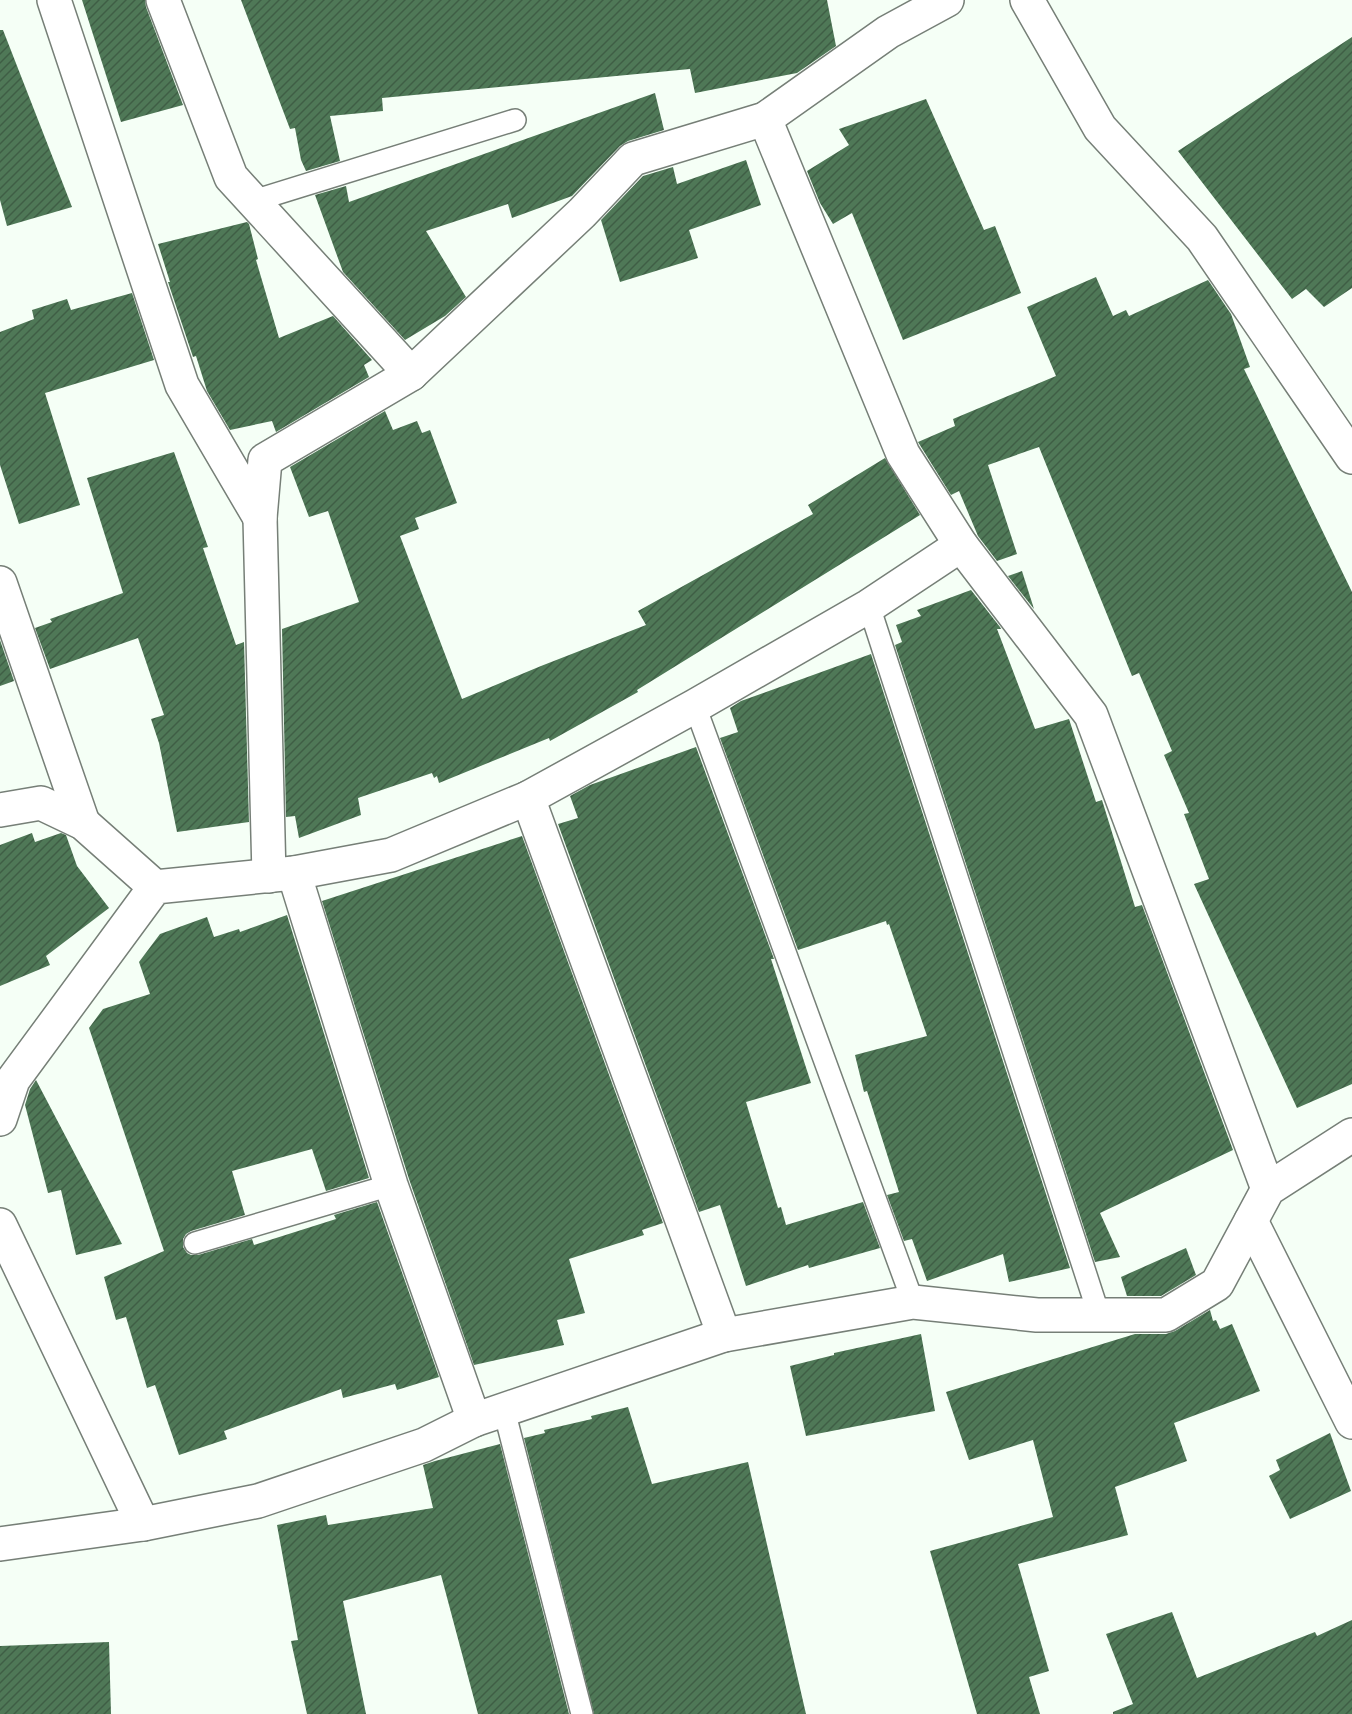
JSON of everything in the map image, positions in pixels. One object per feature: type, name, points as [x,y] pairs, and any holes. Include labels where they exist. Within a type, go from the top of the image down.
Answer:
[{"type":"street","points":[[54,0],[182,385],[260,518]]},
{"type":"street","points":[[163,0],[231,177],[411,374]]},
{"type":"street","points":[[474,1420],[282,875],[260,518],[265,460],[411,374],[582,213],[633,159],[765,119],[888,33],[947,0]]},
{"type":"street","points":[[1027,0],[1100,128],[1202,238],[1352,457]]},
{"type":"street","points":[[765,119],[903,454],[961,545],[1091,714],[1268,1189]]},
{"type":"street","points":[[0,810],[41,803],[83,823],[154,887],[282,875],[391,855],[528,798],[869,606],[961,545]]},
{"type":"street","points":[[0,583],[83,823]]},
{"type":"street","points":[[528,798],[724,1335]]},
{"type":"street","points":[[0,1119],[13,1080],[154,887]]},
{"type":"street","points":[[0,1544],[143,1524],[258,1500],[424,1445],[474,1420],[724,1335],[913,1302],[1037,1316],[1166,1316],[1217,1284],[1268,1189],[1352,1135]]},
{"type":"street","points":[[1251,1221],[1352,1422]]},
{"type":"street","points":[[0,1225],[143,1524]]},
{"type":"lane","points":[[253,201],[515,120]]},
{"type":"lane","points":[[869,606],[1099,1316]]},
{"type":"lane","points":[[695,705],[913,1302]]},
{"type":"lane","points":[[195,1243],[391,1185]]},
{"type":"lane","points":[[504,1410],[582,1714]]},
{"type":"building","points":[[82,0],[145,0],[183,105],[121,122]]},
{"type":"building","points":[[241,0],[827,0],[836,46],[797,73],[695,93],[690,69],[382,98],[383,111],[330,116],[340,161],[306,171],[301,160],[295,128],[290,129]]},
{"type":"building","points":[[0,30],[3,30],[72,207],[7,226],[0,200]]},
{"type":"building","points":[[1352,37],[1352,288],[1324,307],[1306,289],[1292,299],[1178,151]]},
{"type":"building","points":[[655,93],[664,130],[628,141],[620,146],[572,196],[512,218],[508,204],[426,231],[466,297],[445,316],[405,340],[343,272],[315,195],[346,186],[349,202]]},
{"type":"building","points":[[926,99],[984,230],[995,226],[1021,293],[903,340],[852,213],[833,224],[820,203],[807,171],[849,145],[839,129]]},
{"type":"building","points":[[746,160],[761,205],[689,230],[698,258],[620,282],[601,220],[643,176],[673,167],[677,184]]},
{"type":"building","points":[[247,222],[279,338],[333,316],[372,360],[364,365],[369,377],[276,432],[272,421],[230,430],[207,391],[196,356],[193,357],[158,244]]},
{"type":"building","points":[[1096,277],[1113,316],[1126,310],[1129,316],[1208,280],[1231,314],[1250,367],[1244,369],[1352,592],[1352,1084],[1297,1108],[1194,884],[1209,879],[1184,814],[1189,813],[1164,755],[1172,751],[1139,673],[1132,676],[1039,447],[988,465],[1017,554],[997,561],[978,536],[959,491],[951,495],[918,442],[955,426],[953,419],[1056,376],[1027,307]]},
{"type":"building","points":[[132,293],[154,360],[45,393],[80,505],[19,524],[0,465],[0,332],[34,319],[32,310],[67,299],[71,310]]},
{"type":"building","points":[[385,411],[393,430],[417,421],[422,433],[430,430],[457,503],[415,518],[419,529],[400,536],[462,699],[646,625],[638,611],[813,514],[808,505],[885,458],[920,515],[637,690],[638,692],[550,741],[549,738],[439,783],[437,776],[434,778],[432,773],[358,798],[361,815],[299,838],[295,816],[286,817],[282,629],[359,602],[328,511],[309,517],[290,467]]},
{"type":"building","points":[[174,452],[208,547],[203,548],[236,645],[244,642],[249,822],[177,832],[159,743],[151,719],[164,715],[138,638],[50,669],[35,628],[52,622],[50,619],[123,593],[87,478]]},
{"type":"building","points":[[1022,571],[1034,609],[1008,576]]},
{"type":"building","points":[[971,590],[1001,629],[997,629],[1035,729],[1069,719],[1096,802],[1102,800],[1135,907],[1142,905],[1233,1150],[1100,1213],[1120,1257],[1095,1262],[895,645],[902,642],[896,625],[921,616],[917,610]]},
{"type":"building","points":[[0,640],[14,681],[0,686]]},
{"type":"building","points":[[871,654],[1070,1268],[1009,1282],[1003,1254],[927,1281],[912,1239],[904,1241],[887,1195],[899,1192],[867,1091],[864,1092],[855,1055],[927,1036],[889,924],[887,925],[886,921],[798,950],[720,738],[738,732],[730,708],[741,701]]},
{"type":"building","points":[[696,747],[774,959],[771,959],[811,1083],[746,1102],[778,1208],[781,1207],[786,1225],[863,1202],[880,1248],[809,1268],[808,1265],[746,1286],[720,1205],[699,1212],[558,824],[578,818],[570,796],[590,785]]},
{"type":"building","points":[[32,833],[35,842],[61,833],[66,835],[77,866],[109,908],[46,956],[50,965],[0,986],[0,845]]},
{"type":"building","points":[[522,836],[663,1223],[642,1230],[644,1235],[569,1259],[585,1313],[557,1320],[564,1345],[474,1365],[409,1179],[322,901]]},
{"type":"building","points":[[287,915],[369,1178],[326,1191],[312,1149],[232,1171],[245,1215],[191,1231],[183,1239],[183,1247],[187,1253],[198,1255],[252,1239],[254,1245],[336,1219],[334,1215],[377,1202],[439,1377],[397,1390],[395,1384],[343,1398],[341,1389],[224,1431],[227,1439],[179,1455],[155,1385],[147,1388],[126,1317],[116,1320],[104,1277],[164,1251],[89,1028],[103,1009],[150,994],[139,962],[160,934],[207,917],[214,937],[239,929],[240,932]]},
{"type":"building","points":[[36,1080],[122,1244],[76,1255],[61,1190],[48,1193],[25,1105],[30,1089]]},
{"type":"building","points":[[1186,1248],[1196,1275],[1161,1296],[1127,1296],[1121,1277]]},
{"type":"building","points":[[1210,1310],[1213,1321],[1216,1320],[1220,1329],[1232,1324],[1260,1391],[1174,1423],[1187,1461],[1115,1487],[1128,1535],[1018,1564],[1049,1671],[1029,1677],[1040,1714],[977,1714],[930,1551],[1053,1517],[1033,1440],[969,1460],[946,1392],[1135,1334],[1166,1334]]},
{"type":"building","points":[[921,1334],[935,1411],[806,1436],[790,1366],[834,1355],[834,1353]]},
{"type":"building","points":[[628,1407],[652,1484],[748,1462],[806,1714],[594,1714],[524,1438],[545,1433],[544,1430],[592,1419],[591,1416]]},
{"type":"building","points":[[1330,1433],[1351,1491],[1290,1519],[1269,1476],[1280,1470],[1276,1460]]},
{"type":"building","points":[[500,1444],[569,1714],[478,1714],[441,1575],[343,1601],[366,1714],[307,1714],[291,1641],[298,1640],[277,1525],[326,1515],[328,1525],[433,1508],[423,1465]]},
{"type":"building","points":[[1172,1612],[1197,1678],[1315,1632],[1317,1636],[1352,1620],[1352,1714],[1113,1714],[1133,1704],[1106,1634]]},
{"type":"building","points":[[109,1642],[111,1714],[0,1714],[0,1646]]}]
